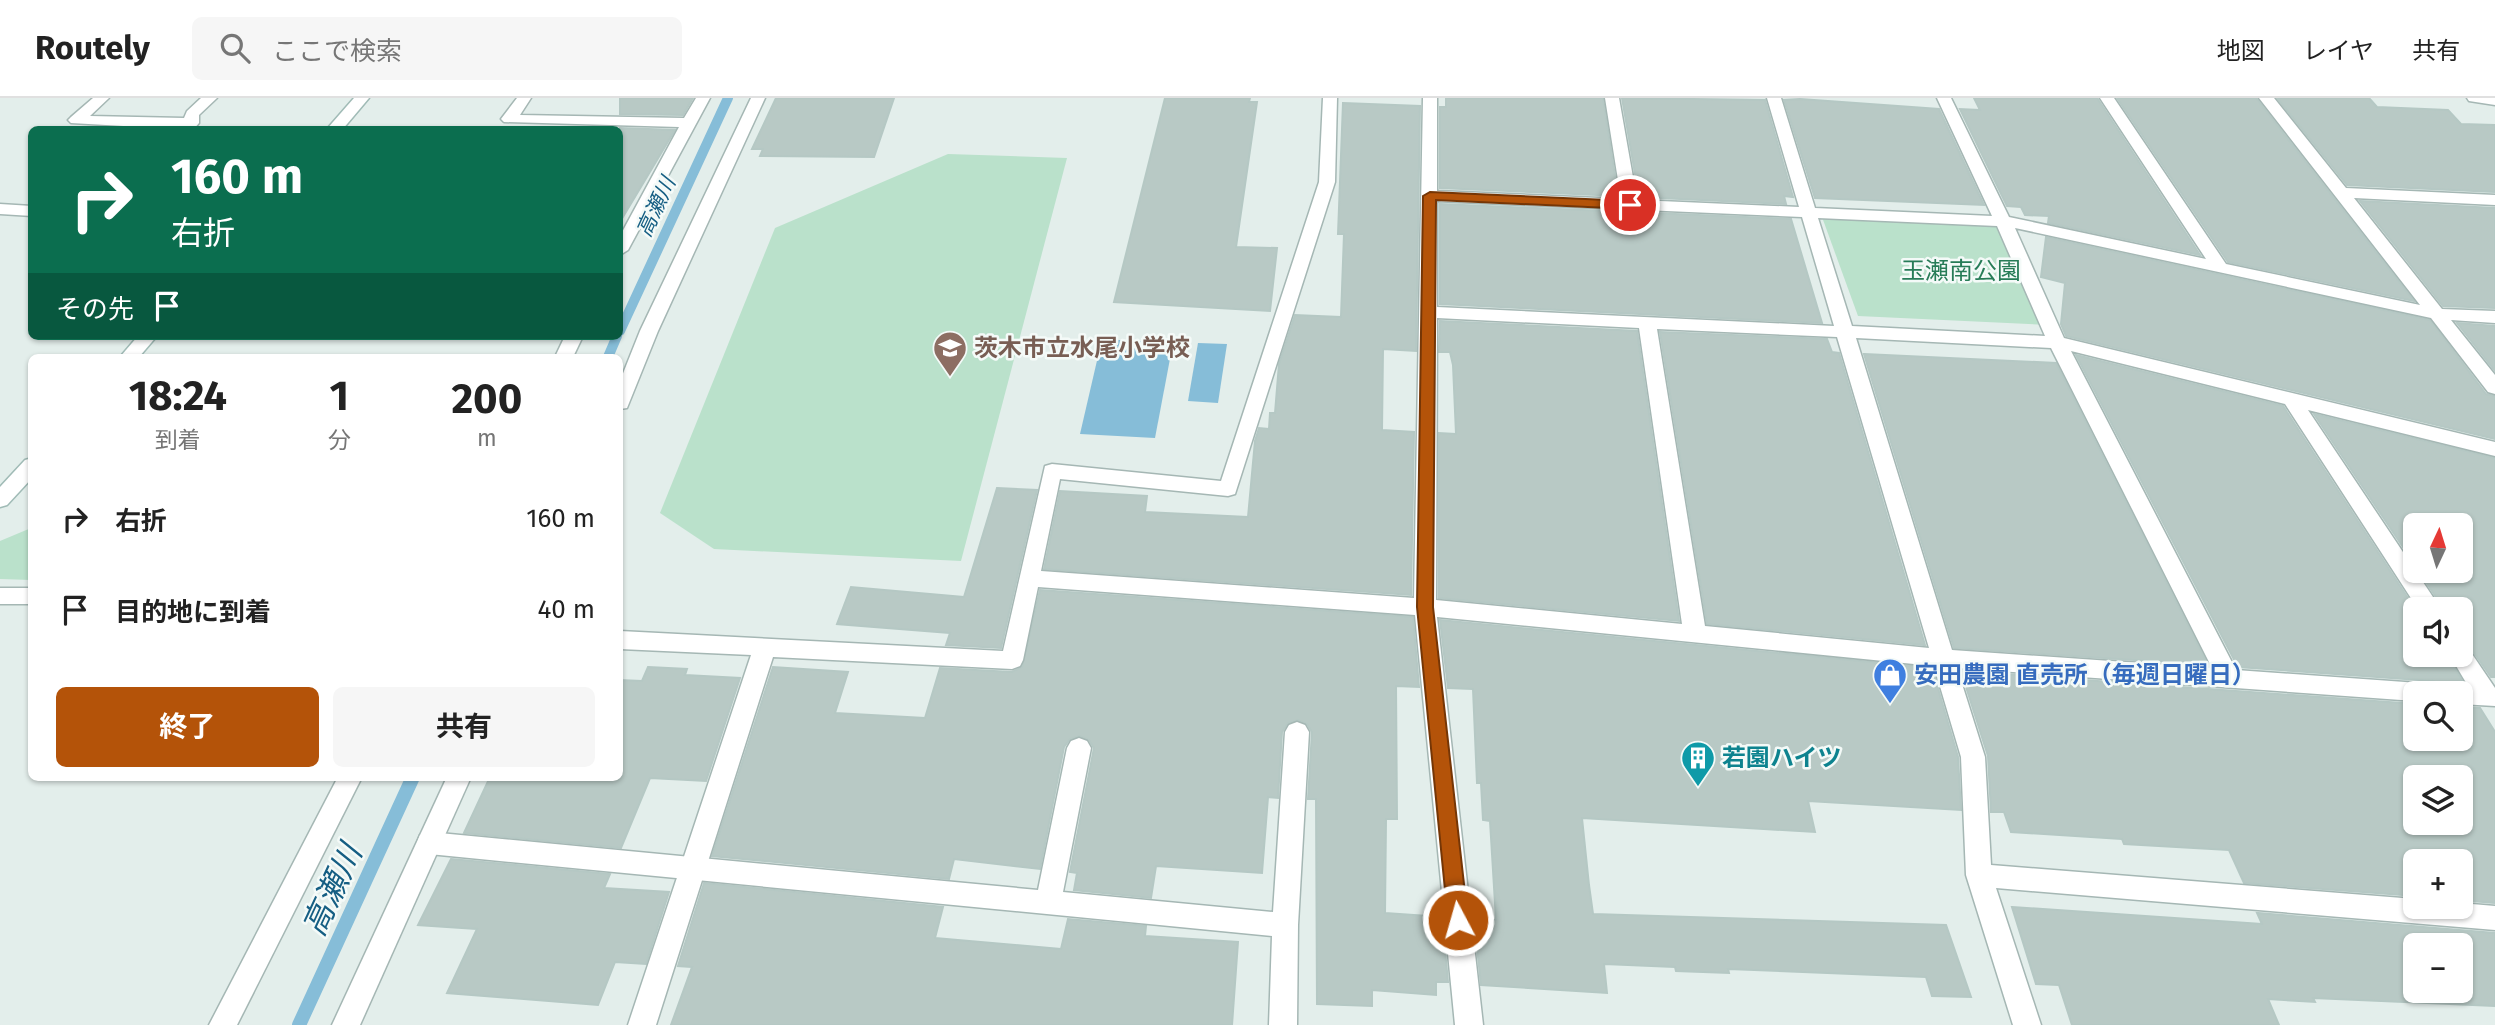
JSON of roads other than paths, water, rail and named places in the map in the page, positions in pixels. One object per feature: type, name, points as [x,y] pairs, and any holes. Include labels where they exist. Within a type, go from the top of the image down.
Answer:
[{"type":"street","points":[[102,98],[76,120],[188,126],[192,114],[209,98]]},
{"type":"street","points":[[337,126],[362,98]]},
{"type":"street","points":[[524,98],[509,120],[689,123]]},
{"type":"street","points":[[623,244],[703,98]]},
{"type":"street","points":[[623,396],[649,331],[758,98]]},
{"type":"street","points":[[623,640],[1012,660],[1052,471],[1228,489],[1327,182],[1330,98]]},
{"type":"street","points":[[1430,98],[1425,607],[1469,1025]]},
{"type":"street","points":[[1612,98],[1630,205]]},
{"type":"street","points":[[1773,98],[1846,330],[1973,757],[1979,875],[2027,1025]]},
{"type":"street","points":[[1944,98],[2003,220],[2057,342],[2230,679]]},
{"type":"street","points":[[2107,98],[2220,267]]},
{"type":"street","points":[[2266,98],[2495,388]]},
{"type":"street","points":[[2474,98],[2495,101]]},
{"type":"street","points":[[2341,194],[2495,200]]},
{"type":"street","points":[[1430,196],[1809,214],[2003,220],[2436,314],[2495,317]]},
{"type":"street","points":[[0,209],[28,211]]},
{"type":"street","points":[[1429,312],[2057,342],[2495,449]]},
{"type":"street","points":[[1647,322],[1695,635]]},
{"type":"street","points":[[132,354],[144,340]]},
{"type":"street","points":[[2292,400],[2422,597]]},
{"type":"street","points":[[0,500],[28,469]]},
{"type":"street","points":[[1029,578],[1425,607],[1944,658],[2403,691]]},
{"type":"street","points":[[0,596],[28,596]]},
{"type":"street","points":[[642,1025],[764,649]]},
{"type":"street","points":[[2469,667],[2491,697]]},
{"type":"street","points":[[2473,696],[2491,697]]},
{"type":"street","points":[[1283,1025],[1284,925],[1297,732]]},
{"type":"street","points":[[1048,903],[1079,748]]},
{"type":"street","points":[[223,1025],[348,781]]},
{"type":"street","points":[[346,1025],[457,781]]},
{"type":"street","points":[[429,843],[1284,925]]},
{"type":"street","points":[[1979,875],[2495,918]]},
{"type":"water","points":[[1102,339],[1173,343],[1155,438],[1080,434]]},
{"type":"water","points":[[1198,343],[1227,344],[1218,403],[1188,401]]},
{"type":"waterway","name":"高瀬川","points":[[623,325],[728,98]]},
{"type":"waterway","name":"高瀬川","points":[[609,354],[615,340]]},
{"type":"waterway","name":"高瀬川","points":[[299,1025],[411,781]]},
{"type":"place","name":"茨木市立水尾小学校","points":[[950,378]]},
{"type":"place","name":"安田農園 直売所（毎週日曜日）","points":[[1890,705]]},
{"type":"place","name":"若園ハイツ","points":[[1698,788]]},
{"type":"park label","name":"玉瀬南公園","points":[[1961,271]]}]
